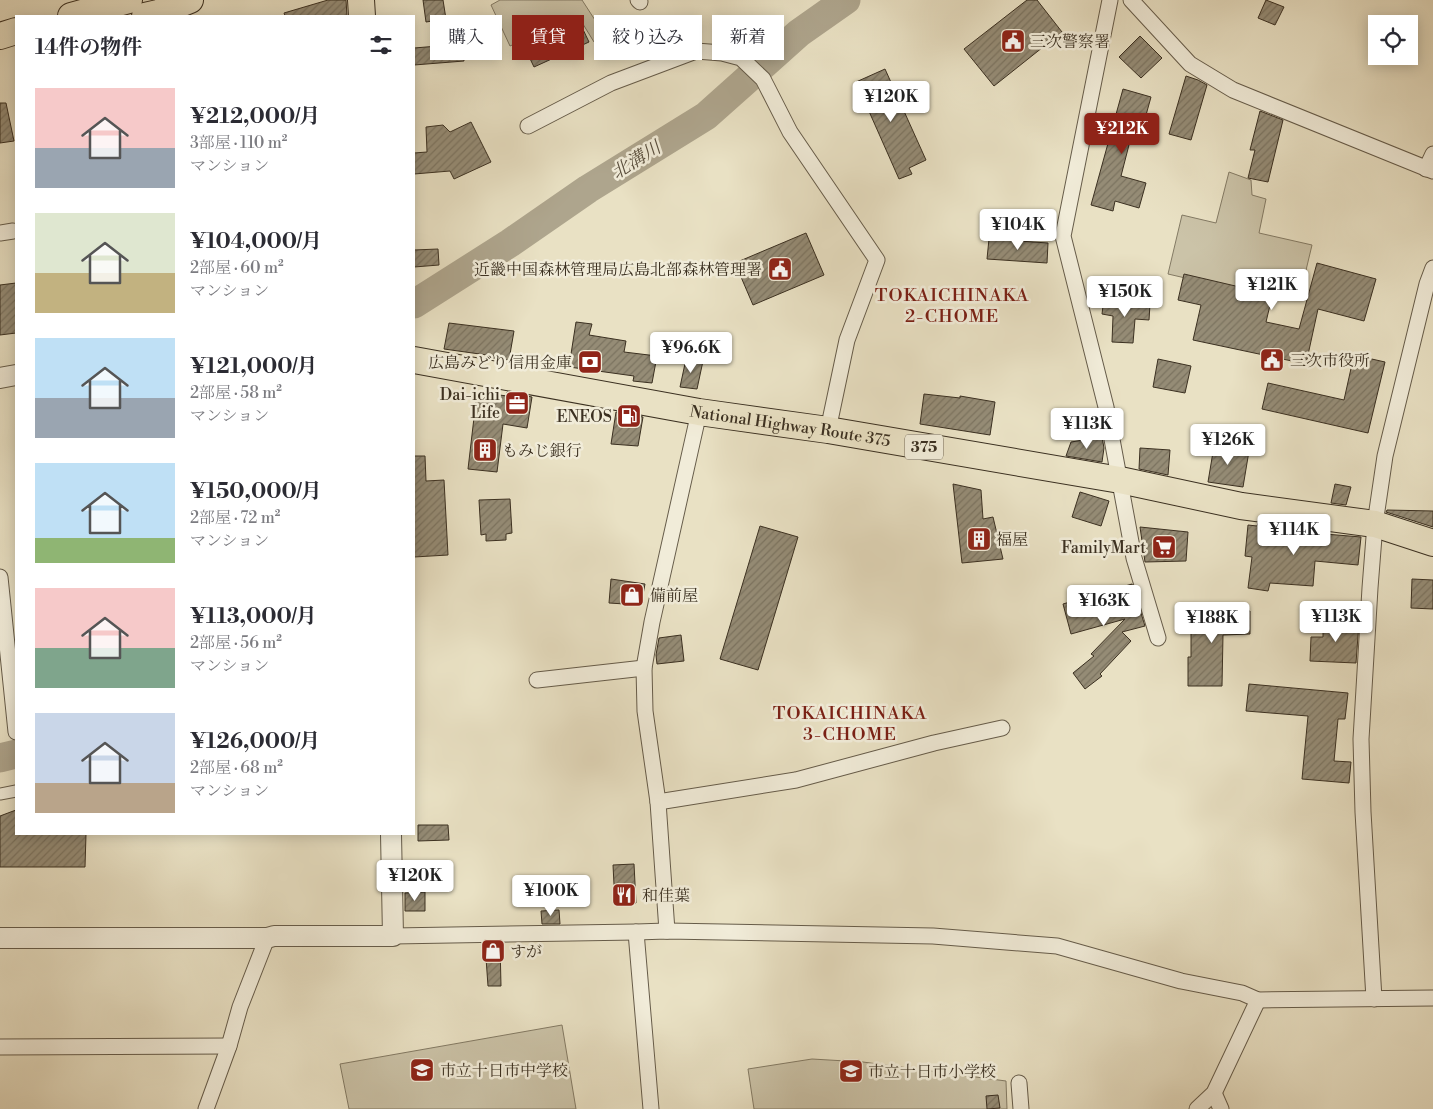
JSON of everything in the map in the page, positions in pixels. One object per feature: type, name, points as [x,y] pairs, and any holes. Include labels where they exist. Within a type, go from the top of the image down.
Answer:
[{"type":"highway","points":[[75,15],[129,0]]},
{"type":"highway","points":[[149,15],[190,0]]},
{"type":"highway","points":[[361,0],[362,15]]},
{"type":"highway","points":[[0,36],[15,31]]},
{"type":"highway","points":[[0,54],[15,50]]},
{"type":"highway","name":"National Highway Route 375","points":[[415,360],[699,412],[828,430],[1120,480],[1241,506],[1374,524],[1433,543]]},
{"type":"street","points":[[1110,0],[1063,236],[1106,407],[1134,558],[1158,638]]},
{"type":"street","points":[[1131,0],[1190,64],[1233,90],[1429,170],[1433,154]]},
{"type":"street","points":[[528,126],[611,83],[696,52],[722,53],[741,58],[763,79],[790,132],[877,260],[847,340],[828,430]]},
{"type":"street","points":[[1374,999],[1363,812],[1361,739],[1374,524],[1385,456],[1427,284],[1433,268]]},
{"type":"street","points":[[0,378],[15,374]]},
{"type":"street","points":[[667,931],[658,802],[645,711],[644,668],[652,622],[699,412]]},
{"type":"street","points":[[4,586],[15,720]]},
{"type":"street","points":[[537,680],[644,668]]},
{"type":"street","points":[[658,802],[796,780],[934,743],[1002,728]]},
{"type":"street","points":[[0,794],[15,791]]},
{"type":"street","points":[[391,835],[393,936]]},
{"type":"street","points":[[0,938],[267,938],[274,936],[393,936],[667,931],[933,936],[1056,946],[1181,981],[1242,993],[1258,1000],[1433,998]]},
{"type":"street","points":[[636,932],[651,1109]]},
{"type":"street","points":[[206,1109],[229,1046],[240,1007],[267,938]]},
{"type":"street","points":[[1197,1109],[1214,1093],[1258,1000]]},
{"type":"street","points":[[0,1047],[229,1046]]},
{"type":"street","points":[[1019,1083],[1021,1109]]},
{"type":"street","points":[[1214,1093],[1222,1109]]},
{"type":"shaded area","points":[[500,0],[582,0],[594,18],[594,42],[584,26],[584,15],[512,15],[512,45],[510,46],[502,29],[502,15],[496,15],[491,5]]},
{"type":"shaded area","points":[[1229,172],[1251,180],[1252,195],[1266,199],[1259,233],[1312,245],[1302,287],[1250,275],[1246,292],[1168,274],[1182,215],[1216,223]]},
{"type":"shaded area","points":[[562,1025],[576,1109],[349,1109],[340,1064]]},
{"type":"shaded area","name":"市立十日市小学校","points":[[812,1059],[863,1062],[1006,1081],[1007,1109],[754,1109],[748,1069]]},
{"type":"building","points":[[328,0],[346,0],[347,15],[285,15],[284,13]]},
{"type":"building","points":[[423,0],[443,0],[445,15],[430,15],[430,21],[426,22]]},
{"type":"building","name":"三次警察署","points":[[1027,0],[1037,0],[1062,32],[994,86],[964,49]]},
{"type":"building","points":[[1266,0],[1284,7],[1275,25],[1258,18]]},
{"type":"building","points":[[584,32],[589,42],[584,44]]},
{"type":"building","points":[[1140,36],[1162,58],[1141,78],[1119,57]]},
{"type":"building","points":[[430,47],[430,60],[464,60],[464,61],[415,65],[415,48]]},
{"type":"building","points":[[531,60],[549,60],[534,67]]},
{"type":"building","points":[[885,69],[926,160],[909,168],[912,174],[899,179],[856,82]]},
{"type":"building","points":[[1186,76],[1207,85],[1191,140],[1169,134]]},
{"type":"building","points":[[1123,89],[1151,97],[1138,144],[1130,141],[1121,176],[1146,183],[1139,208],[1115,201],[1113,211],[1091,205]]},
{"type":"building","points":[[0,103],[6,103],[14,141],[0,143]]},
{"type":"building","points":[[1260,111],[1283,120],[1268,182],[1248,178],[1255,150],[1250,150]]},
{"type":"building","points":[[471,122],[491,162],[454,179],[450,171],[415,174],[415,153],[427,152],[426,127],[443,125],[450,132]]},
{"type":"building","name":"近畿中国森林管理局広島北部森林管理署","points":[[806,233],[824,275],[753,305],[735,263]]},
{"type":"building","points":[[989,239],[1048,243],[1047,263],[987,259]]},
{"type":"building","points":[[438,249],[439,265],[415,267],[415,250]]},
{"type":"building","points":[[1317,263],[1376,279],[1364,321],[1318,309],[1306,364],[1193,340],[1201,305],[1178,300],[1184,274],[1244,288],[1247,274],[1276,280],[1266,322],[1299,329]]},
{"type":"building","points":[[15,283],[15,333],[0,335],[0,285]]},
{"type":"building","points":[[1104,298],[1150,304],[1149,320],[1135,319],[1133,343],[1112,342],[1113,316],[1102,314]]},
{"type":"building","points":[[576,322],[592,324],[589,335],[626,341],[624,352],[657,356],[652,383],[633,381],[634,376],[569,367]]},
{"type":"building","points":[[449,323],[514,331],[509,360],[444,349]]},
{"type":"building","points":[[1354,355],[1385,362],[1368,433],[1262,409],[1268,383],[1344,400]]},
{"type":"building","points":[[686,359],[703,361],[697,389],[680,387]]},
{"type":"building","points":[[1158,359],[1191,366],[1185,393],[1153,387]]},
{"type":"building","name":"もみじ銀行","points":[[477,392],[507,396],[507,392],[532,397],[527,428],[503,424],[497,472],[468,469]]},
{"type":"building","points":[[924,394],[960,398],[960,396],[995,402],[990,435],[920,424]]},
{"type":"building","points":[[616,412],[643,417],[638,446],[611,444]]},
{"type":"building","points":[[1102,437],[1104,448],[1102,462],[1066,456],[1071,442]]},
{"type":"building","points":[[1214,446],[1249,451],[1243,487],[1208,482]]},
{"type":"building","points":[[1140,448],[1170,450],[1168,475],[1139,469]]},
{"type":"building","points":[[415,456],[425,456],[426,481],[444,480],[448,555],[415,557]]},
{"type":"building","name":"福屋","points":[[953,484],[981,490],[983,519],[993,517],[1003,559],[962,563]]},
{"type":"building","points":[[1335,484],[1351,487],[1346,505],[1331,503]]},
{"type":"building","points":[[1080,492],[1109,501],[1101,526],[1072,517]]},
{"type":"building","points":[[510,499],[512,533],[506,534],[506,540],[486,541],[486,534],[481,535],[479,500]]},
{"type":"building","points":[[1387,510],[1433,511],[1433,527],[1386,512]]},
{"type":"building","points":[[1258,523],[1278,526],[1277,535],[1325,538],[1325,534],[1361,537],[1358,565],[1315,561],[1313,586],[1270,583],[1268,591],[1248,588],[1252,557],[1245,556],[1248,525],[1257,526]]},
{"type":"building","points":[[760,526],[798,537],[758,670],[720,659]]},
{"type":"building","name":"FamilyMart","points":[[1140,527],[1188,532],[1186,561],[1145,562]]},
{"type":"building","points":[[611,579],[645,584],[641,605],[609,603]]},
{"type":"building","points":[[1412,579],[1433,580],[1433,609],[1411,608]]},
{"type":"building","points":[[1132,584],[1145,626],[1122,632],[1131,641],[1100,674],[1102,676],[1085,689],[1073,673],[1094,656],[1091,654],[1125,619],[1071,634],[1063,604]]},
{"type":"building","points":[[1191,611],[1250,611],[1250,634],[1223,635],[1222,686],[1188,686],[1188,657],[1191,657]]},
{"type":"building","points":[[1323,620],[1359,622],[1356,663],[1310,661],[1311,637],[1323,637]]},
{"type":"building","points":[[681,635],[684,661],[657,664],[656,655],[659,638]]},
{"type":"building","points":[[1249,684],[1348,693],[1345,719],[1338,719],[1334,761],[1351,762],[1349,783],[1302,779],[1308,716],[1246,711]]},
{"type":"building","points":[[15,810],[15,835],[86,835],[85,867],[0,867],[0,816]]},
{"type":"building","points":[[418,825],[448,825],[449,840],[418,841]]},
{"type":"building","points":[[634,864],[636,903],[615,904],[613,865]]},
{"type":"building","points":[[425,892],[425,911],[405,911],[405,893]]},
{"type":"building","points":[[559,910],[560,924],[542,924],[541,911]]},
{"type":"building","points":[[485,944],[500,944],[501,986],[488,986]]},
{"type":"building","points":[[998,1095],[1000,1108],[987,1109],[986,1096]]},
{"type":"waterway","name":"北溝川","points":[[415,303],[510,243],[588,189],[706,116],[799,33],[846,0]]},
{"type":"waterway","name":"北溝川","points":[[0,758],[15,754]]},
{"type":"place","name":"三次警察署","points":[[1013,41]]},
{"type":"place","name":"近畿中国森林管理局広島北部森林管理署","points":[[780,269]]},
{"type":"place","name":"三次市役所","points":[[1272,360]]},
{"type":"place","name":"広島みどり信用金庫","points":[[590,362]]},
{"type":"place","name":"Dai-ichi Life","points":[[517,403]]},
{"type":"place","name":"ENEOS","points":[[629,416]]},
{"type":"place","name":"もみじ銀行","points":[[485,450]]},
{"type":"place","name":"福屋","points":[[979,539]]},
{"type":"place","name":"FamilyMart","points":[[1164,547]]},
{"type":"place","name":"備前屋","points":[[632,595]]},
{"type":"place","name":"和佳葉","points":[[624,895]]},
{"type":"place","name":"すが","points":[[493,951]]},
{"type":"place","name":"市立十日市中学校","points":[[422,1070]]},
{"type":"place","name":"市立十日市小学校","points":[[851,1071]]},
{"type":"district","name":"TOKAICHINAKA 2-CHOME","points":[[952,305]]},
{"type":"district","name":"TOKAICHINAKA 3-CHOME","points":[[850,723]]}]
